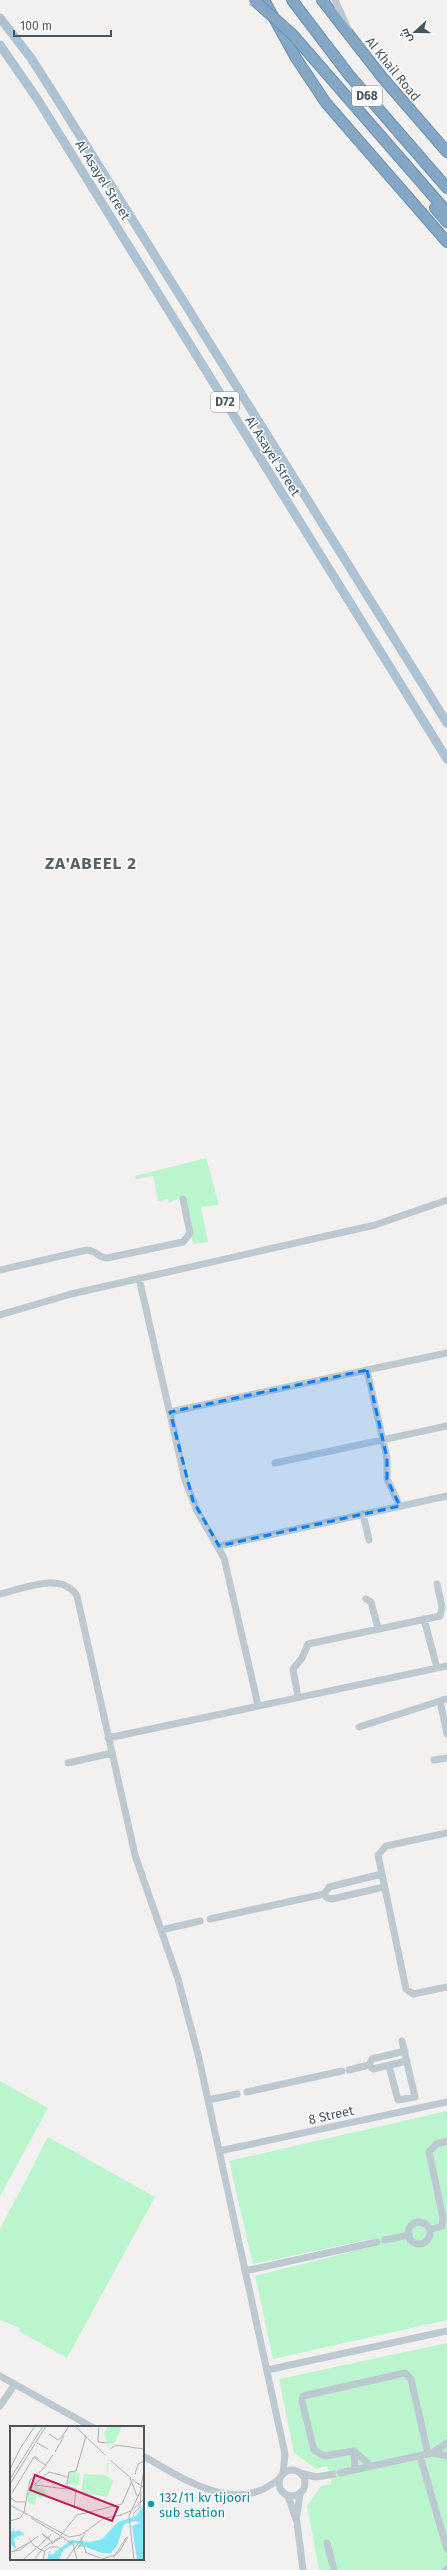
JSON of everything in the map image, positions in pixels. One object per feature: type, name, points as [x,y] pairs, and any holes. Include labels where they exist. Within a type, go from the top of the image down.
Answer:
[{"type":"highway","points":[[254,0],[293,35],[447,212]]},
{"type":"highway","points":[[264,0],[296,58],[326,103],[447,242]]},
{"type":"highway","name":"D68","points":[[292,0],[349,75],[447,188]]},
{"type":"highway","name":"Al Khail Road","points":[[322,0],[382,77],[447,152]]},
{"type":"highway","points":[[394,152],[407,176],[447,222]]},
{"type":"main road","name":"Al Asayel Street","points":[[0,18],[31,58],[56,97],[447,723]]},
{"type":"main road","name":"Al Asayel Street","points":[[0,45],[31,89],[447,759]]},
{"type":"street","points":[[335,0],[350,37]]},
{"type":"street","points":[[0,1270],[88,1250],[105,1258],[183,1242],[190,1233],[183,1199]]},
{"type":"street","points":[[0,1315],[63,1296],[375,1225],[447,1200]]},
{"type":"street","points":[[139,1278],[188,1490],[197,1511],[219,1546],[225,1562],[258,1705]]},
{"type":"street","points":[[170,1412],[447,1353]]},
{"type":"street","points":[[367,1370],[387,1458],[388,1479],[400,1506]]},
{"type":"street","points":[[275,1463],[447,1426]]},
{"type":"street","points":[[219,1546],[447,1496]]},
{"type":"street","points":[[363,1514],[369,1540]]},
{"type":"street","points":[[0,1594],[57,1582],[64,1584],[75,1592],[135,1855],[185,2004],[208,2100],[285,2454],[279,2486],[285,2494],[297,2522],[303,2570]]},
{"type":"street","points":[[298,1697],[293,1670],[302,1658],[308,1644],[440,1616],[442,1612],[437,1584]]},
{"type":"street","points":[[366,1600],[371,1602],[378,1628]]},
{"type":"street","points":[[424,1619],[437,1668]]},
{"type":"street","points":[[108,1738],[447,1666]]},
{"type":"street","points":[[359,1727],[443,1700],[447,1734]]},
{"type":"street","points":[[68,1763],[112,1753]]},
{"type":"street","points":[[434,1760],[447,1758]]},
{"type":"street","points":[[447,1833],[382,1848],[378,1855],[406,1989],[414,1994],[447,1987]]},
{"type":"street","points":[[210,1919],[324,1894],[329,1887],[382,1874]]},
{"type":"street","points":[[324,1894],[327,1898],[332,1899],[384,1887]]},
{"type":"street","points":[[161,1930],[200,1921]]},
{"type":"street","points":[[393,2054],[392,2065],[397,2098],[402,2101],[415,2096],[402,2041]]},
{"type":"street","points":[[369,2065],[372,2059],[405,2051]]},
{"type":"street","points":[[369,2065],[374,2069],[407,2061]]},
{"type":"street","points":[[247,2092],[369,2065]]},
{"type":"street","points":[[208,2100],[237,2094]]},
{"type":"street","name":"8 Street","points":[[219,2151],[447,2102]]},
{"type":"street","points":[[430,2230],[438,2228],[443,2222],[430,2152],[436,2144],[447,2141]]},
{"type":"street","points":[[417,2222],[423,2223],[430,2230],[429,2237],[422,2243],[415,2243],[409,2235],[409,2229],[417,2222]]},
{"type":"street","points":[[245,2271],[409,2235]]},
{"type":"street","points":[[267,2370],[447,2331]]},
{"type":"street","points":[[354,2450],[324,2456],[314,2450],[302,2401],[303,2396],[405,2373],[411,2379],[430,2453]]},
{"type":"street","points":[[0,2376],[90,2426]]},
{"type":"street","points":[[0,2406],[15,2384]]},
{"type":"street","points":[[340,2473],[420,2456],[430,2453],[447,2443]]},
{"type":"street","points":[[354,2450],[371,2466]]},
{"type":"street","points":[[354,2450],[356,2469]]},
{"type":"street","points":[[430,2453],[447,2456]]},
{"type":"street","points":[[285,2454],[305,2480],[297,2522]]},
{"type":"street","points":[[420,2456],[447,2549]]},
{"type":"street","points":[[144,2457],[198,2486],[214,2492],[239,2495],[259,2491],[285,2494],[302,2492],[326,2476],[290,2470],[259,2491]]},
{"type":"street","points":[[327,2543],[334,2570]]},
{"type":"highlighted area","points":[[367,1370],[387,1458],[387,1479],[400,1506],[219,1546],[193,1501],[170,1412]]},
{"type":"green space","points":[[206,1158],[219,1205],[201,1207],[208,1242],[193,1244],[183,1196],[169,1203],[168,1199],[158,1201],[153,1176],[136,1179],[135,1176]]},
{"type":"green space","points":[[0,2081],[48,2108],[0,2196]]},
{"type":"green space","points":[[447,2111],[447,2320],[273,2359],[255,2276],[378,2245],[376,2238],[253,2264],[229,2161]]},
{"type":"green space","points":[[48,2137],[155,2197],[67,2358],[19,2331],[20,2328],[0,2320],[0,2229]]},
{"type":"green space","points":[[447,2343],[447,2570],[319,2570],[307,2506],[321,2486],[332,2484],[327,2466],[316,2469],[294,2453],[279,2379]]},
{"type":"tunnel","points":[[329,2475],[340,2473]]},
{"type":"place","name":"132/11 kv tijoori sub station","points":[[151,2504]]},
{"type":"district","name":"ZA'ABEEL 2","points":[[91,863]]}]
